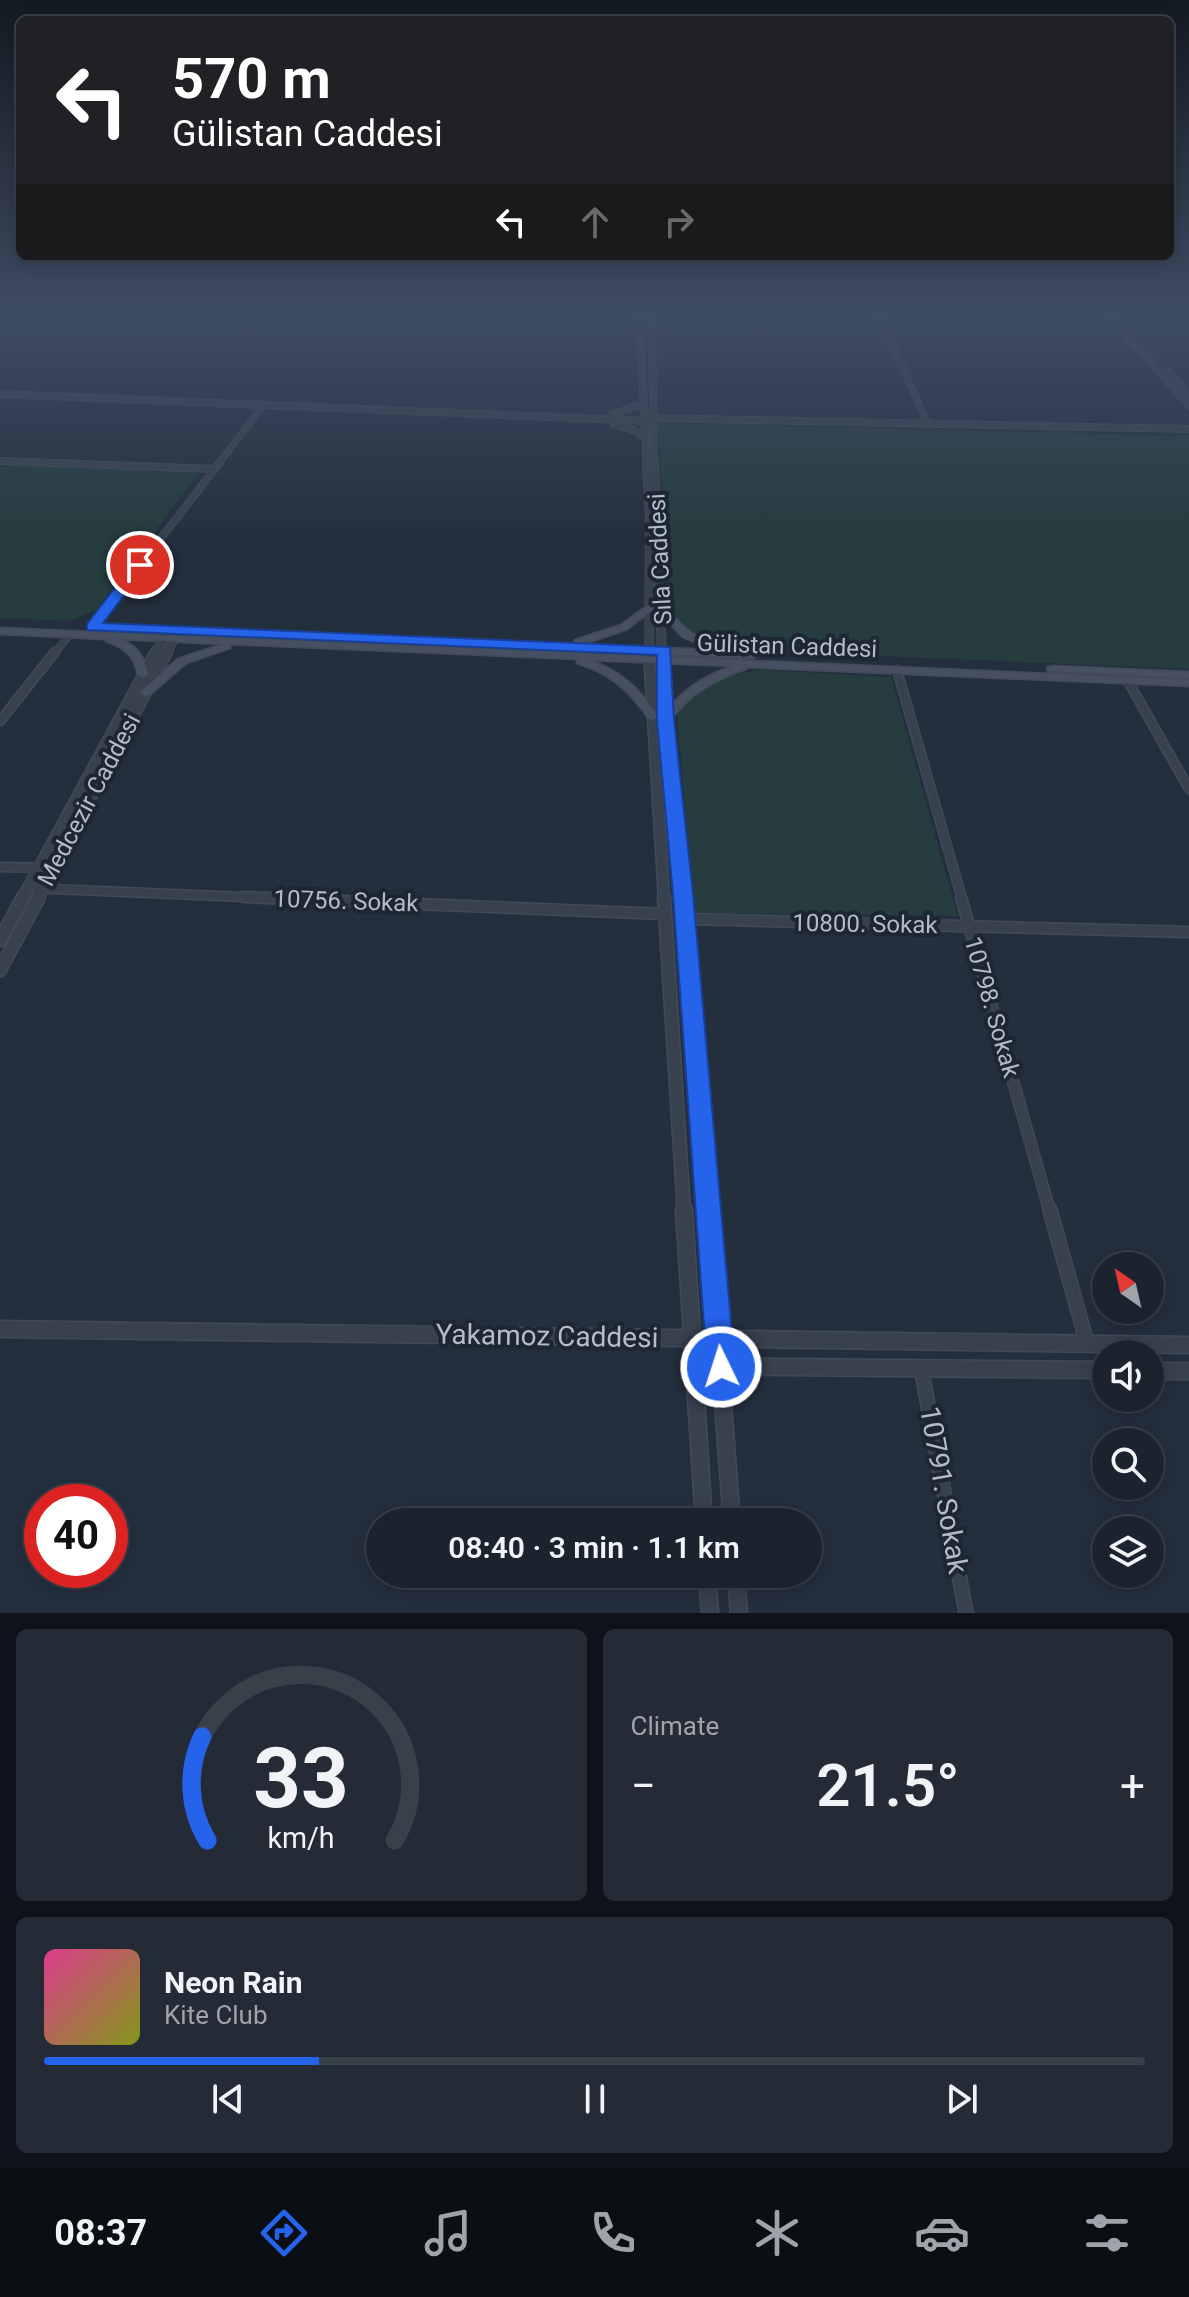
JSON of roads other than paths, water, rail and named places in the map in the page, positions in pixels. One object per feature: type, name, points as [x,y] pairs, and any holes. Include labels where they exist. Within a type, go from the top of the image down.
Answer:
[{"type":"main road","points":[[559,651],[624,627],[656,609],[696,640],[756,659]]},
{"type":"main road","name":"Gülistan Caddesi","points":[[0,623],[170,635],[1189,675]]},
{"type":"main road","name":"Gülistan Caddesi","points":[[0,631],[70,634],[92,631]]},
{"type":"main road","points":[[92,631],[131,648],[142,663],[143,675]]},
{"type":"main road","name":"Gülistan Caddesi","points":[[170,635],[246,642],[559,651]]},
{"type":"main road","points":[[145,693],[182,661],[214,648],[246,642]]},
{"type":"main road","points":[[559,651],[626,681],[659,719],[705,679],[756,659]]},
{"type":"main road","name":"Gülistan Caddesi","points":[[756,659],[897,670],[1189,683]]},
{"type":"street","name":"Sıla Caddesi","points":[[646,388],[648,404]]},
{"type":"street","name":"Sıla Caddesi","points":[[649,388],[656,609],[650,655],[685,919],[731,1508]]},
{"type":"street","points":[[912,388],[928,424]]},
{"type":"street","points":[[1174,388],[1189,405]]},
{"type":"street","points":[[0,394],[648,420],[1189,429]]},
{"type":"street","points":[[593,418],[620,414],[648,404],[695,419]]},
{"type":"street","points":[[92,631],[264,405]]},
{"type":"street","points":[[593,418],[636,431],[645,439]]},
{"type":"street","name":"Sıla Caddesi","points":[[648,420],[645,439],[656,609],[665,656],[659,719]]},
{"type":"street","points":[[0,461],[214,469]]},
{"type":"street","points":[[0,721],[70,634]]},
{"type":"street","name":"Medcezir Caddesi","points":[[0,940],[143,675],[170,635]]},
{"type":"street","name":"Medcezir Caddesi","points":[[0,970],[145,693],[170,635]]},
{"type":"street","name":"10798. Sokak","points":[[897,670],[1087,1343]]},
{"type":"street","points":[[1128,681],[1189,789]]},
{"type":"street","points":[[659,719],[664,914],[703,1508]]},
{"type":"street","points":[[0,867],[53,868]]},
{"type":"street","name":"10756. Sokak","points":[[28,888],[664,914]]},
{"type":"street","name":"10800. Sokak","points":[[685,919],[1189,932]]},
{"type":"street","name":"Yakamoz Caddesi","points":[[0,1329],[1189,1345]]},
{"type":"street","name":"Yakamoz Caddesi","points":[[692,1366],[1092,1370]]},
{"type":"street","name":"10791. Sokak","points":[[921,1367],[966,1613]]},
{"type":"street","points":[[1164,1371],[1189,1371]]},
{"type":"street","points":[[708,1588],[710,1613]]},
{"type":"street","points":[[737,1588],[739,1613]]}]
